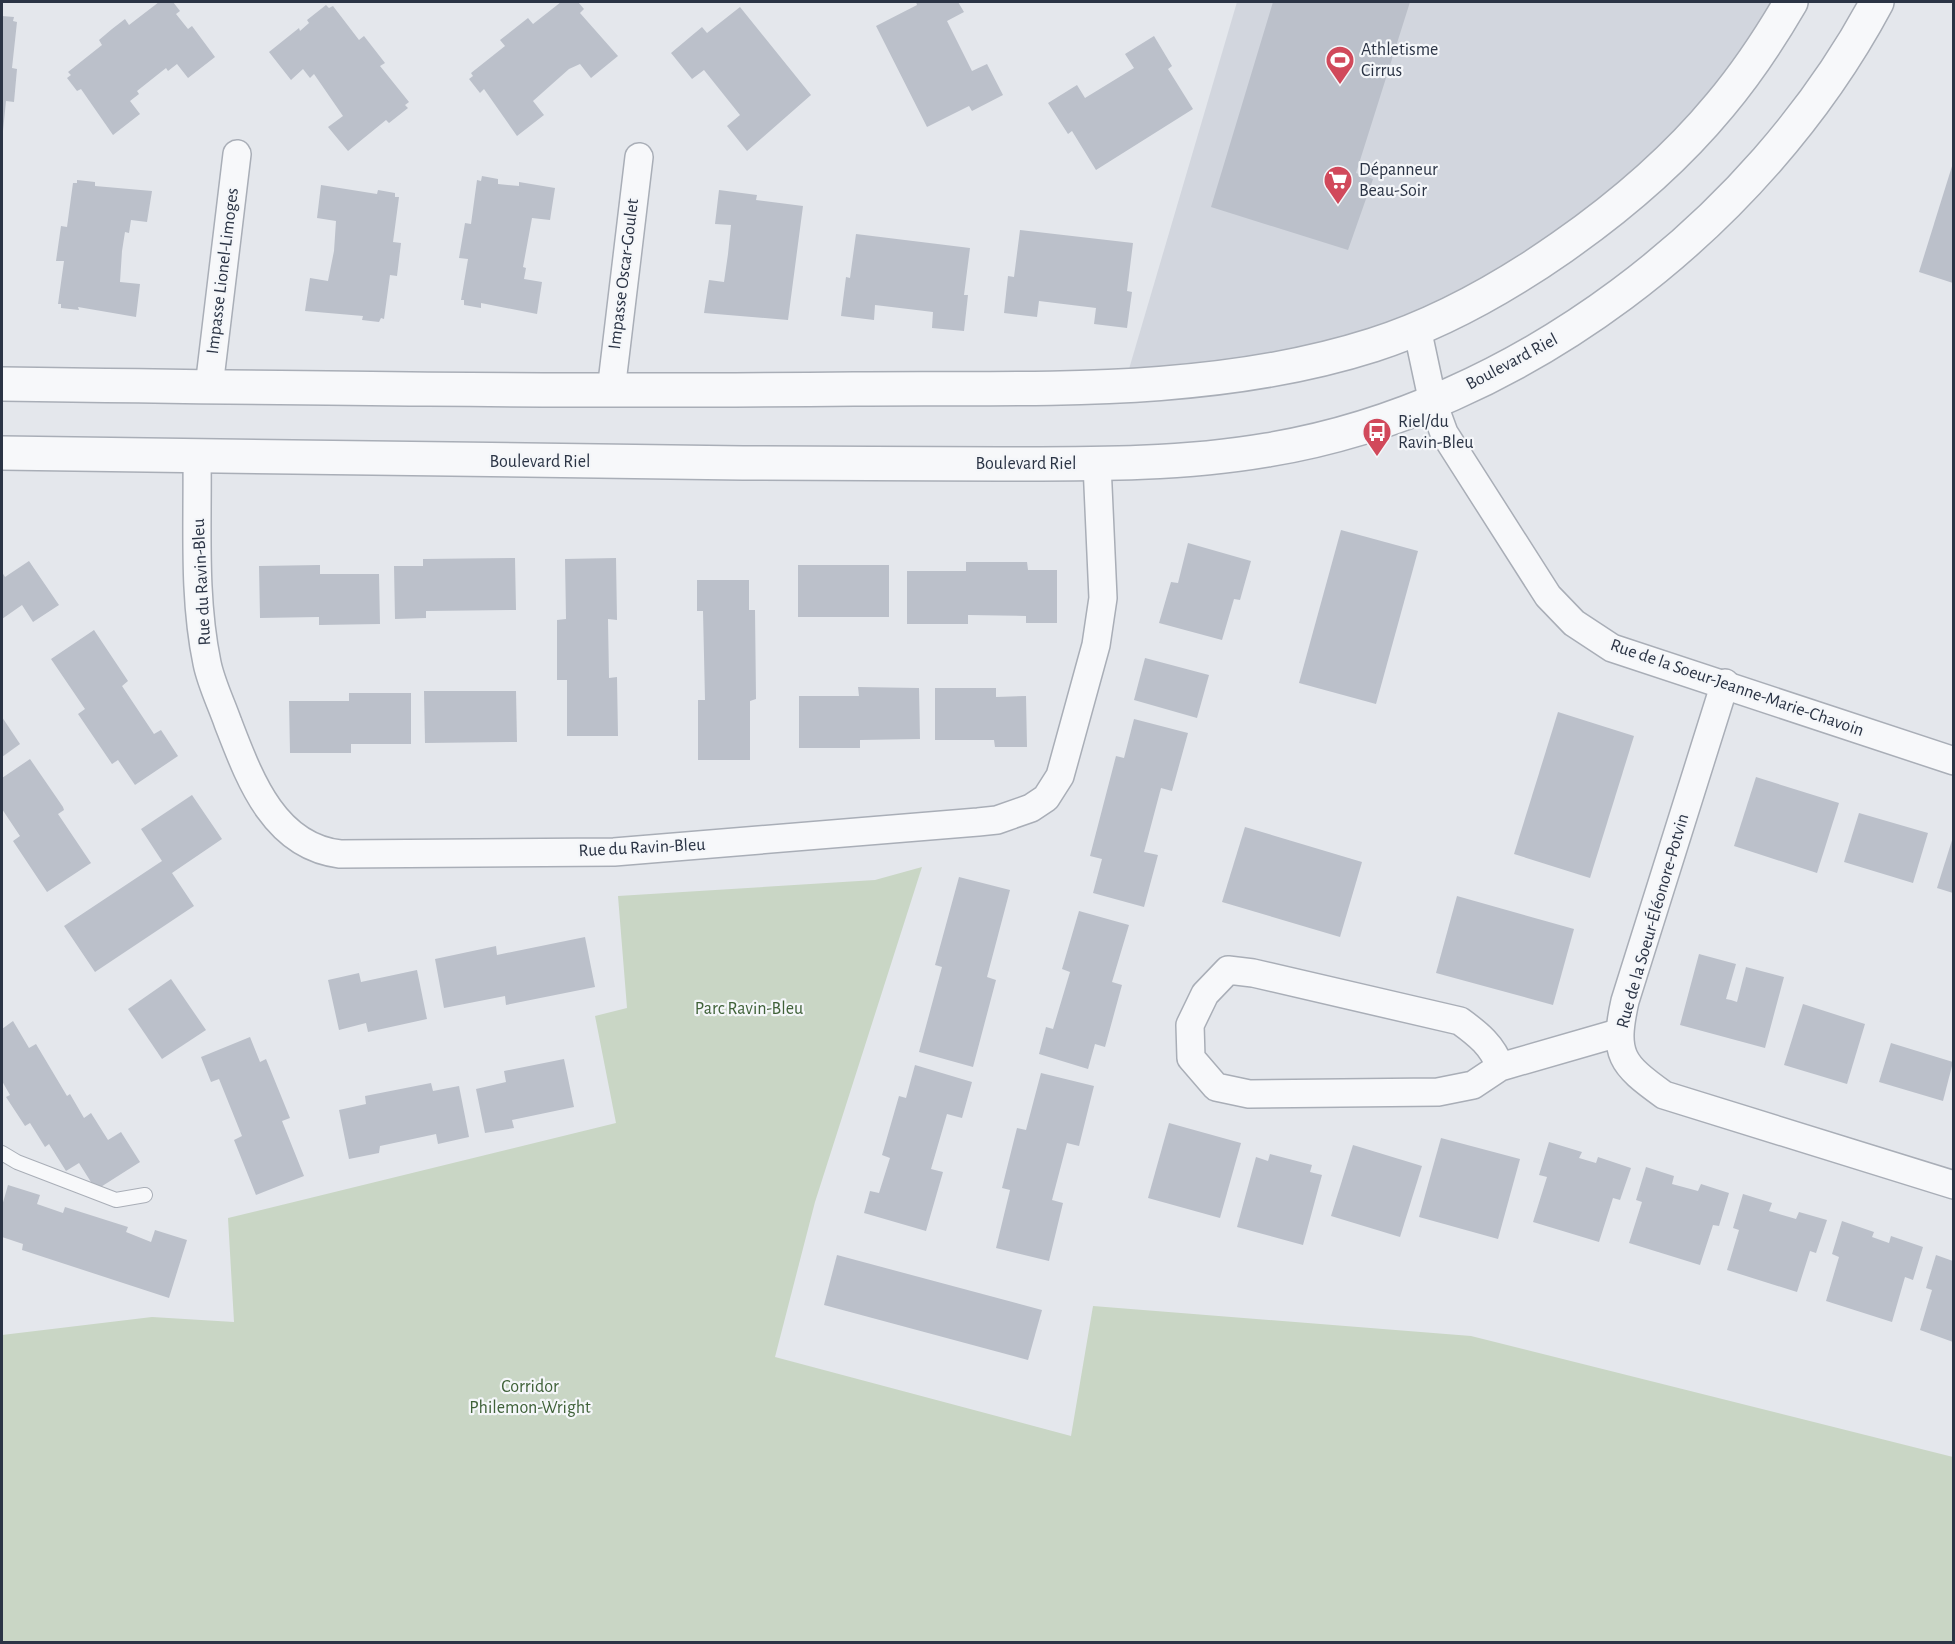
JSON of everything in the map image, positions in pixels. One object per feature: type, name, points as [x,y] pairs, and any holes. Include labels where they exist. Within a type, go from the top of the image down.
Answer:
[{"type":"street","points":[[2,384],[610,391],[1175,383],[1334,356],[1376,344],[1417,328],[1489,292],[1539,262],[1631,193],[1679,151],[1719,107],[1754,62],[1791,2]]},
{"type":"street","name":"Boulevard Riel","points":[[2,453],[537,463],[1097,464],[1182,460],[1269,450],[1343,435],[1433,403],[1560,337],[1633,286],[1701,227],[1761,166],[1815,103],[1859,35],[1877,2]]},
{"type":"street","name":"Impasse Lionel-Limoges","points":[[209,387],[237,154]]},
{"type":"street","name":"Impasse Oscar-Goulet","points":[[610,391],[639,157]]},
{"type":"street","name":"Rue de la Soeur-Jeanne-Marie-Chavoin","points":[[1417,328],[1433,403],[1444,432],[1542,586],[1574,623],[1612,648],[1725,683],[1953,761]]},
{"type":"street","name":"Rue du Ravin-Bleu","points":[[197,457],[201,614],[207,664],[213,682],[249,777],[266,807],[303,842],[317,849],[340,854],[653,850],[997,820],[1031,808],[1047,798],[1060,776],[1096,645],[1104,598],[1097,464]]},
{"type":"street","name":"Rue de la Soeur-Éléonore-Potvin","points":[[1725,683],[1625,1001],[1618,1033],[1624,1060],[1639,1078],[1664,1095],[1953,1185]]},
{"type":"street","points":[[1500,1067],[1496,1056],[1480,1035],[1460,1021],[1253,973],[1228,970],[1205,994],[1190,1025],[1191,1059],[1216,1087],[1249,1094],[1438,1092],[1473,1085],[1500,1067],[1618,1033]]},
{"type":"lane","points":[[2,1153],[17,1162],[116,1200],[144,1195]]},
{"type":"shaded area","points":[[1237,2],[1791,2],[1679,151],[1417,328],[1124,386]]},
{"type":"green space","name":"Corridor Philemon-Wright","points":[[922,867],[815,1202],[775,1357],[1071,1436],[1093,1306],[1471,1336],[1953,1457],[1953,1642],[2,1642],[2,1335],[152,1317],[234,1322],[228,1218],[616,1123],[595,1016],[627,1008],[618,896],[875,880]]},
{"type":"building","points":[[159,2],[173,2],[180,11],[176,14],[188,29],[192,26],[215,57],[188,78],[177,64],[168,71],[166,68],[137,91],[139,94],[130,101],[140,114],[113,135],[81,89],[77,91],[67,78],[71,75],[68,72],[102,45],[99,40],[125,19],[129,25]]},
{"type":"building","points":[[561,2],[578,2],[584,9],[580,13],[618,56],[591,78],[580,64],[569,69],[533,101],[544,115],[517,136],[484,89],[480,93],[469,79],[473,76],[471,73],[505,46],[500,40],[528,18],[533,24]]},
{"type":"building","points":[[916,2],[958,2],[964,12],[947,21],[972,71],[987,64],[1003,95],[972,111],[969,106],[927,127],[876,26],[917,5]]},
{"type":"building","points":[[1273,2],[1410,2],[1356,173],[1373,179],[1348,250],[1211,207]]},
{"type":"building","points":[[326,5],[329,8],[333,6],[359,40],[364,36],[385,63],[380,66],[409,102],[405,105],[408,108],[389,123],[386,120],[348,151],[328,127],[343,116],[314,74],[310,78],[303,69],[291,80],[269,52],[299,28],[300,31],[309,23],[307,20]]},
{"type":"building","points":[[740,7],[811,95],[747,151],[727,126],[740,115],[704,70],[692,79],[671,53],[702,27],[707,33]]},
{"type":"building","points":[[2,16],[14,17],[13,21],[17,22],[12,68],[17,69],[14,102],[6,101],[3,131]]},
{"type":"building","points":[[1154,36],[1172,66],[1168,69],[1193,109],[1096,170],[1072,131],[1068,134],[1048,103],[1077,85],[1085,98],[1134,68],[1125,54]]},
{"type":"building","points":[[1953,163],[1953,283],[1919,272]]},
{"type":"building","points":[[482,176],[498,179],[498,184],[519,186],[519,182],[555,188],[550,220],[532,218],[523,267],[526,268],[524,279],[542,282],[537,314],[481,303],[481,308],[464,305],[464,300],[461,300],[468,259],[459,258],[465,223],[471,224],[477,180],[481,181]]},
{"type":"building","points":[[77,180],[95,182],[95,186],[152,191],[147,222],[131,220],[129,233],[125,232],[122,251],[120,282],[140,284],[136,317],[78,307],[79,310],[61,308],[61,304],[58,304],[64,261],[56,261],[61,226],[67,227],[73,183],[77,183]]},
{"type":"building","points":[[321,185],[377,194],[378,190],[395,193],[395,197],[399,197],[393,242],[401,243],[397,276],[390,275],[384,319],[381,318],[379,322],[362,320],[363,316],[305,311],[310,278],[328,281],[334,251],[336,221],[317,218]]},
{"type":"building","points":[[719,190],[757,195],[756,200],[803,206],[788,320],[704,313],[709,280],[724,282],[728,254],[731,225],[715,224]]},
{"type":"building","points":[[1020,230],[1133,243],[1127,291],[1132,292],[1127,328],[1094,324],[1096,308],[1039,301],[1037,317],[1004,313],[1008,276],[1014,277]]},
{"type":"building","points":[[856,234],[970,248],[964,295],[968,295],[964,331],[932,328],[933,312],[875,305],[874,320],[841,316],[846,277],[850,278]]},
{"type":"building","points":[[1341,530],[1418,551],[1376,704],[1299,683]]},
{"type":"building","points":[[1188,543],[1251,561],[1240,600],[1234,599],[1222,640],[1159,623],[1171,582],[1178,583]]},
{"type":"building","points":[[515,558],[516,610],[426,611],[426,618],[395,619],[394,566],[423,566],[423,559]]},
{"type":"building","points":[[616,558],[617,620],[608,619],[609,678],[617,677],[618,736],[567,736],[567,680],[557,680],[557,620],[566,619],[565,559]]},
{"type":"building","points":[[29,561],[59,605],[33,622],[22,605],[2,619],[2,572],[5,577]]},
{"type":"building","points":[[966,562],[1027,562],[1028,570],[1057,570],[1057,623],[1026,623],[1026,616],[968,615],[968,624],[907,624],[907,571],[966,571]]},
{"type":"building","points":[[320,565],[320,574],[379,574],[380,624],[319,625],[319,617],[260,618],[259,566]]},
{"type":"building","points":[[798,565],[889,565],[889,617],[798,617]]},
{"type":"building","points":[[697,580],[749,580],[749,610],[755,610],[756,699],[750,701],[750,760],[698,760],[698,700],[705,700],[703,611],[697,611]]},
{"type":"building","points":[[94,630],[128,681],[122,686],[154,734],[161,730],[178,756],[135,785],[118,760],[112,764],[78,714],[85,709],[51,659]]},
{"type":"building","points":[[1145,658],[1209,675],[1197,718],[1134,700]]},
{"type":"building","points":[[858,687],[919,688],[920,739],[860,740],[860,748],[799,748],[799,696],[859,696]]},
{"type":"building","points":[[935,688],[996,688],[996,697],[1026,696],[1027,747],[995,747],[994,740],[935,740]]},
{"type":"building","points":[[424,691],[516,691],[517,742],[425,743]]},
{"type":"building","points":[[349,693],[411,693],[411,744],[351,744],[351,753],[290,753],[289,701],[349,701]]},
{"type":"building","points":[[1558,712],[1634,736],[1590,878],[1514,854]]},
{"type":"building","points":[[2,717],[20,744],[2,757]]},
{"type":"building","points":[[1134,719],[1188,733],[1172,791],[1161,788],[1144,852],[1158,855],[1144,907],[1093,893],[1102,859],[1090,856],[1116,756],[1124,758]]},
{"type":"building","points":[[30,759],[63,807],[64,810],[58,814],[91,863],[47,892],[13,841],[20,836],[2,809],[2,778]]},
{"type":"building","points":[[1756,777],[1839,803],[1817,873],[1734,846]]},
{"type":"building","points":[[192,795],[222,839],[172,873],[194,906],[95,972],[64,926],[162,861],[141,829]]},
{"type":"building","points":[[1859,813],[1928,833],[1913,883],[1844,862]]},
{"type":"building","points":[[1245,827],[1362,862],[1340,937],[1222,902]]},
{"type":"building","points":[[1953,837],[1953,893],[1937,888]]},
{"type":"building","points":[[959,877],[1010,890],[987,977],[996,980],[973,1067],[919,1052],[942,967],[935,965]]},
{"type":"building","points":[[1457,896],[1574,929],[1553,1005],[1436,973]]},
{"type":"building","points":[[1079,911],[1129,925],[1112,982],[1122,985],[1105,1047],[1095,1044],[1088,1069],[1039,1054],[1046,1027],[1053,1029],[1070,972],[1062,969]]},
{"type":"building","points":[[585,937],[595,987],[506,1005],[505,996],[444,1008],[435,959],[496,946],[497,955]]},
{"type":"building","points":[[1699,954],[1736,964],[1726,999],[1737,1002],[1746,967],[1784,977],[1765,1048],[1680,1025]]},
{"type":"building","points":[[417,970],[427,1019],[368,1032],[366,1023],[339,1030],[328,980],[359,973],[361,982]]},
{"type":"building","points":[[171,979],[206,1030],[162,1059],[128,1009]]},
{"type":"building","points":[[1803,1004],[1865,1024],[1847,1084],[1784,1065]]},
{"type":"building","points":[[13,1021],[29,1048],[36,1044],[67,1096],[70,1094],[84,1118],[91,1113],[108,1140],[121,1132],[140,1162],[96,1190],[79,1163],[66,1171],[49,1144],[45,1147],[30,1123],[25,1126],[6,1097],[10,1095],[2,1081],[2,1029]]},
{"type":"building","points":[[250,1037],[260,1062],[266,1059],[290,1118],[282,1121],[304,1176],[256,1195],[234,1140],[242,1136],[219,1079],[211,1082],[201,1057]]},
{"type":"building","points":[[1891,1043],[1953,1062],[1943,1101],[1879,1082]]},
{"type":"building","points":[[564,1059],[574,1107],[512,1120],[514,1128],[485,1133],[476,1089],[506,1082],[504,1071]]},
{"type":"building","points":[[915,1065],[972,1082],[962,1118],[947,1114],[931,1169],[943,1172],[926,1231],[864,1213],[870,1191],[879,1193],[890,1158],[882,1155],[899,1096],[906,1098]]},
{"type":"building","points":[[1041,1073],[1094,1086],[1079,1146],[1067,1143],[1052,1200],[1063,1203],[1049,1261],[996,1248],[1010,1190],[1002,1188],[1017,1128],[1026,1130]]},
{"type":"building","points":[[431,1083],[433,1091],[459,1086],[469,1137],[438,1144],[436,1134],[380,1146],[379,1153],[349,1159],[339,1110],[366,1104],[365,1096]]},
{"type":"building","points":[[1169,1123],[1241,1143],[1220,1218],[1148,1198]]},
{"type":"building","points":[[1441,1138],[1520,1159],[1498,1239],[1419,1217]]},
{"type":"building","points":[[1549,1142],[1582,1152],[1579,1158],[1596,1163],[1598,1157],[1631,1168],[1620,1200],[1613,1198],[1599,1242],[1533,1222],[1547,1177],[1539,1175]]},
{"type":"building","points":[[1353,1145],[1422,1166],[1400,1237],[1331,1216]]},
{"type":"building","points":[[1270,1154],[1312,1165],[1310,1172],[1322,1175],[1303,1245],[1237,1227],[1256,1157],[1268,1161]]},
{"type":"building","points":[[1646,1167],[1674,1176],[1672,1184],[1698,1191],[1701,1184],[1729,1193],[1719,1226],[1713,1225],[1700,1265],[1629,1243],[1642,1202],[1636,1200]]},
{"type":"building","points":[[8,1185],[40,1195],[37,1204],[63,1213],[65,1207],[128,1227],[126,1232],[151,1242],[155,1230],[187,1240],[169,1298],[22,1250],[23,1244],[2,1237],[2,1206]]},
{"type":"building","points":[[1743,1194],[1772,1203],[1769,1211],[1796,1219],[1799,1212],[1827,1220],[1816,1253],[1810,1251],[1797,1292],[1727,1270],[1739,1230],[1733,1228]]},
{"type":"building","points":[[1842,1221],[1874,1232],[1872,1237],[1889,1243],[1891,1236],[1923,1247],[1913,1280],[1905,1277],[1892,1322],[1826,1301],[1839,1257],[1832,1254]]},
{"type":"building","points":[[837,1255],[1042,1310],[1028,1360],[824,1305]]},
{"type":"building","points":[[1936,1255],[1953,1261],[1953,1342],[1920,1330],[1932,1290],[1926,1288]]},
{"type":"place","name":"Athletisme Cirrus","points":[[1340,86]]},
{"type":"place","name":"Dépanneur Beau-Soir","points":[[1338,206]]},
{"type":"place","name":"Riel/du Ravin-Bleu","points":[[1377,458]]},
{"type":"park label","name":"Parc Ravin-Bleu","points":[[749,1009]]}]
